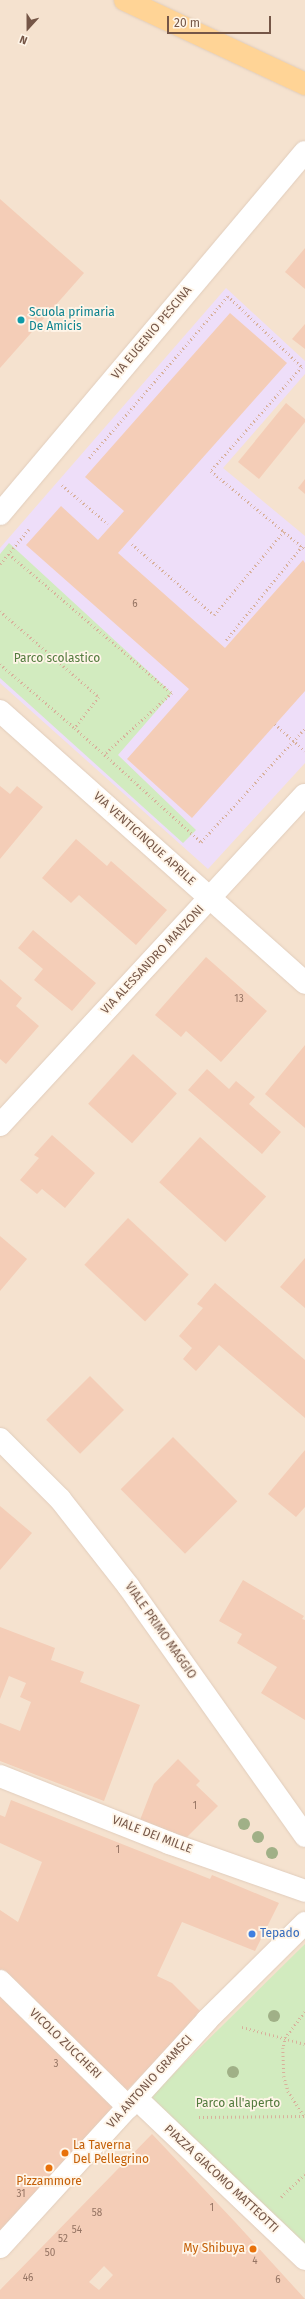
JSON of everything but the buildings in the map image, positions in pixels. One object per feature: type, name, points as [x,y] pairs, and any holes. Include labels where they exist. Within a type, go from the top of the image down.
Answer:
[{"type":"main road","points":[[131,2],[305,84]]},
{"type":"street","name":"VIA EUGENIO PESCINA","points":[[0,514],[305,152]]},
{"type":"street","name":"VIA VENTICINQUE APRILE","points":[[0,711],[305,983]]},
{"type":"street","name":"VIA ALESSANDRO MANZONI","points":[[0,1125],[305,795]]},
{"type":"street","name":"VIALE PRIMO MAGGIO","points":[[0,1439],[60,1499],[129,1587],[305,1836]]},
{"type":"street","name":"VIALE DEI MILLE","points":[[0,1776],[169,1842],[305,1891]]},
{"type":"street","name":"VIA ANTONIO GRAMSCI","points":[[0,2247],[207,2020],[305,1923]]},
{"type":"street","name":"VICOLO ZUCCHERI","points":[[0,1981],[132,2103]]},
{"type":"street","name":"PIAZZA GIACOMO MATTEOTTI","points":[[132,2103],[155,2117],[305,2259]]},
{"type":"path","points":[[84,463],[228,296],[302,367],[211,471],[305,549]]},
{"type":"path","points":[[59,493],[69,481]]},
{"type":"path","points":[[58,482],[108,524]]},
{"type":"path","points":[[0,564],[34,523]]},
{"type":"path","points":[[132,544],[214,615],[284,531]]},
{"type":"path","points":[[226,640],[302,546]]},
{"type":"path","points":[[8,554],[172,693],[104,755]]},
{"type":"path","points":[[0,611],[99,697],[75,728]]},
{"type":"path","points":[[0,664],[75,728],[201,842],[305,728]]},
{"type":"path","points":[[275,724],[305,751]]},
{"type":"path","points":[[305,2012],[286,2037],[283,2048],[284,2076],[288,2091],[305,2116]]},
{"type":"path","points":[[207,2020],[286,2037],[305,2044]]},
{"type":"path","points":[[155,2117],[305,2116]]},
{"type":"shaded area","points":[[0,0],[305,0],[305,2299],[0,2299]]},
{"type":"shaded area","points":[[226,288],[305,361],[305,374],[223,468],[305,536],[305,763],[208,869],[0,683],[0,548]]},
{"type":"green space","name":"Parco scolastico","points":[[9,543],[172,693],[118,755],[196,830],[183,843],[0,678],[0,554]]},
{"type":"green space","name":"Parco all'aperto","points":[[305,1944],[305,2259],[142,2105]]},
{"type":"place","name":"Scuola primaria De Amicis","points":[[21,320]]},
{"type":"place","name":"Tepado","points":[[252,1934]]},
{"type":"place","name":"La Taverna Del Pellegrino","points":[[65,2153]]},
{"type":"place","name":"Pizzammore","points":[[49,2168]]},
{"type":"place","name":"My Shibuya","points":[[253,2249]]}]
